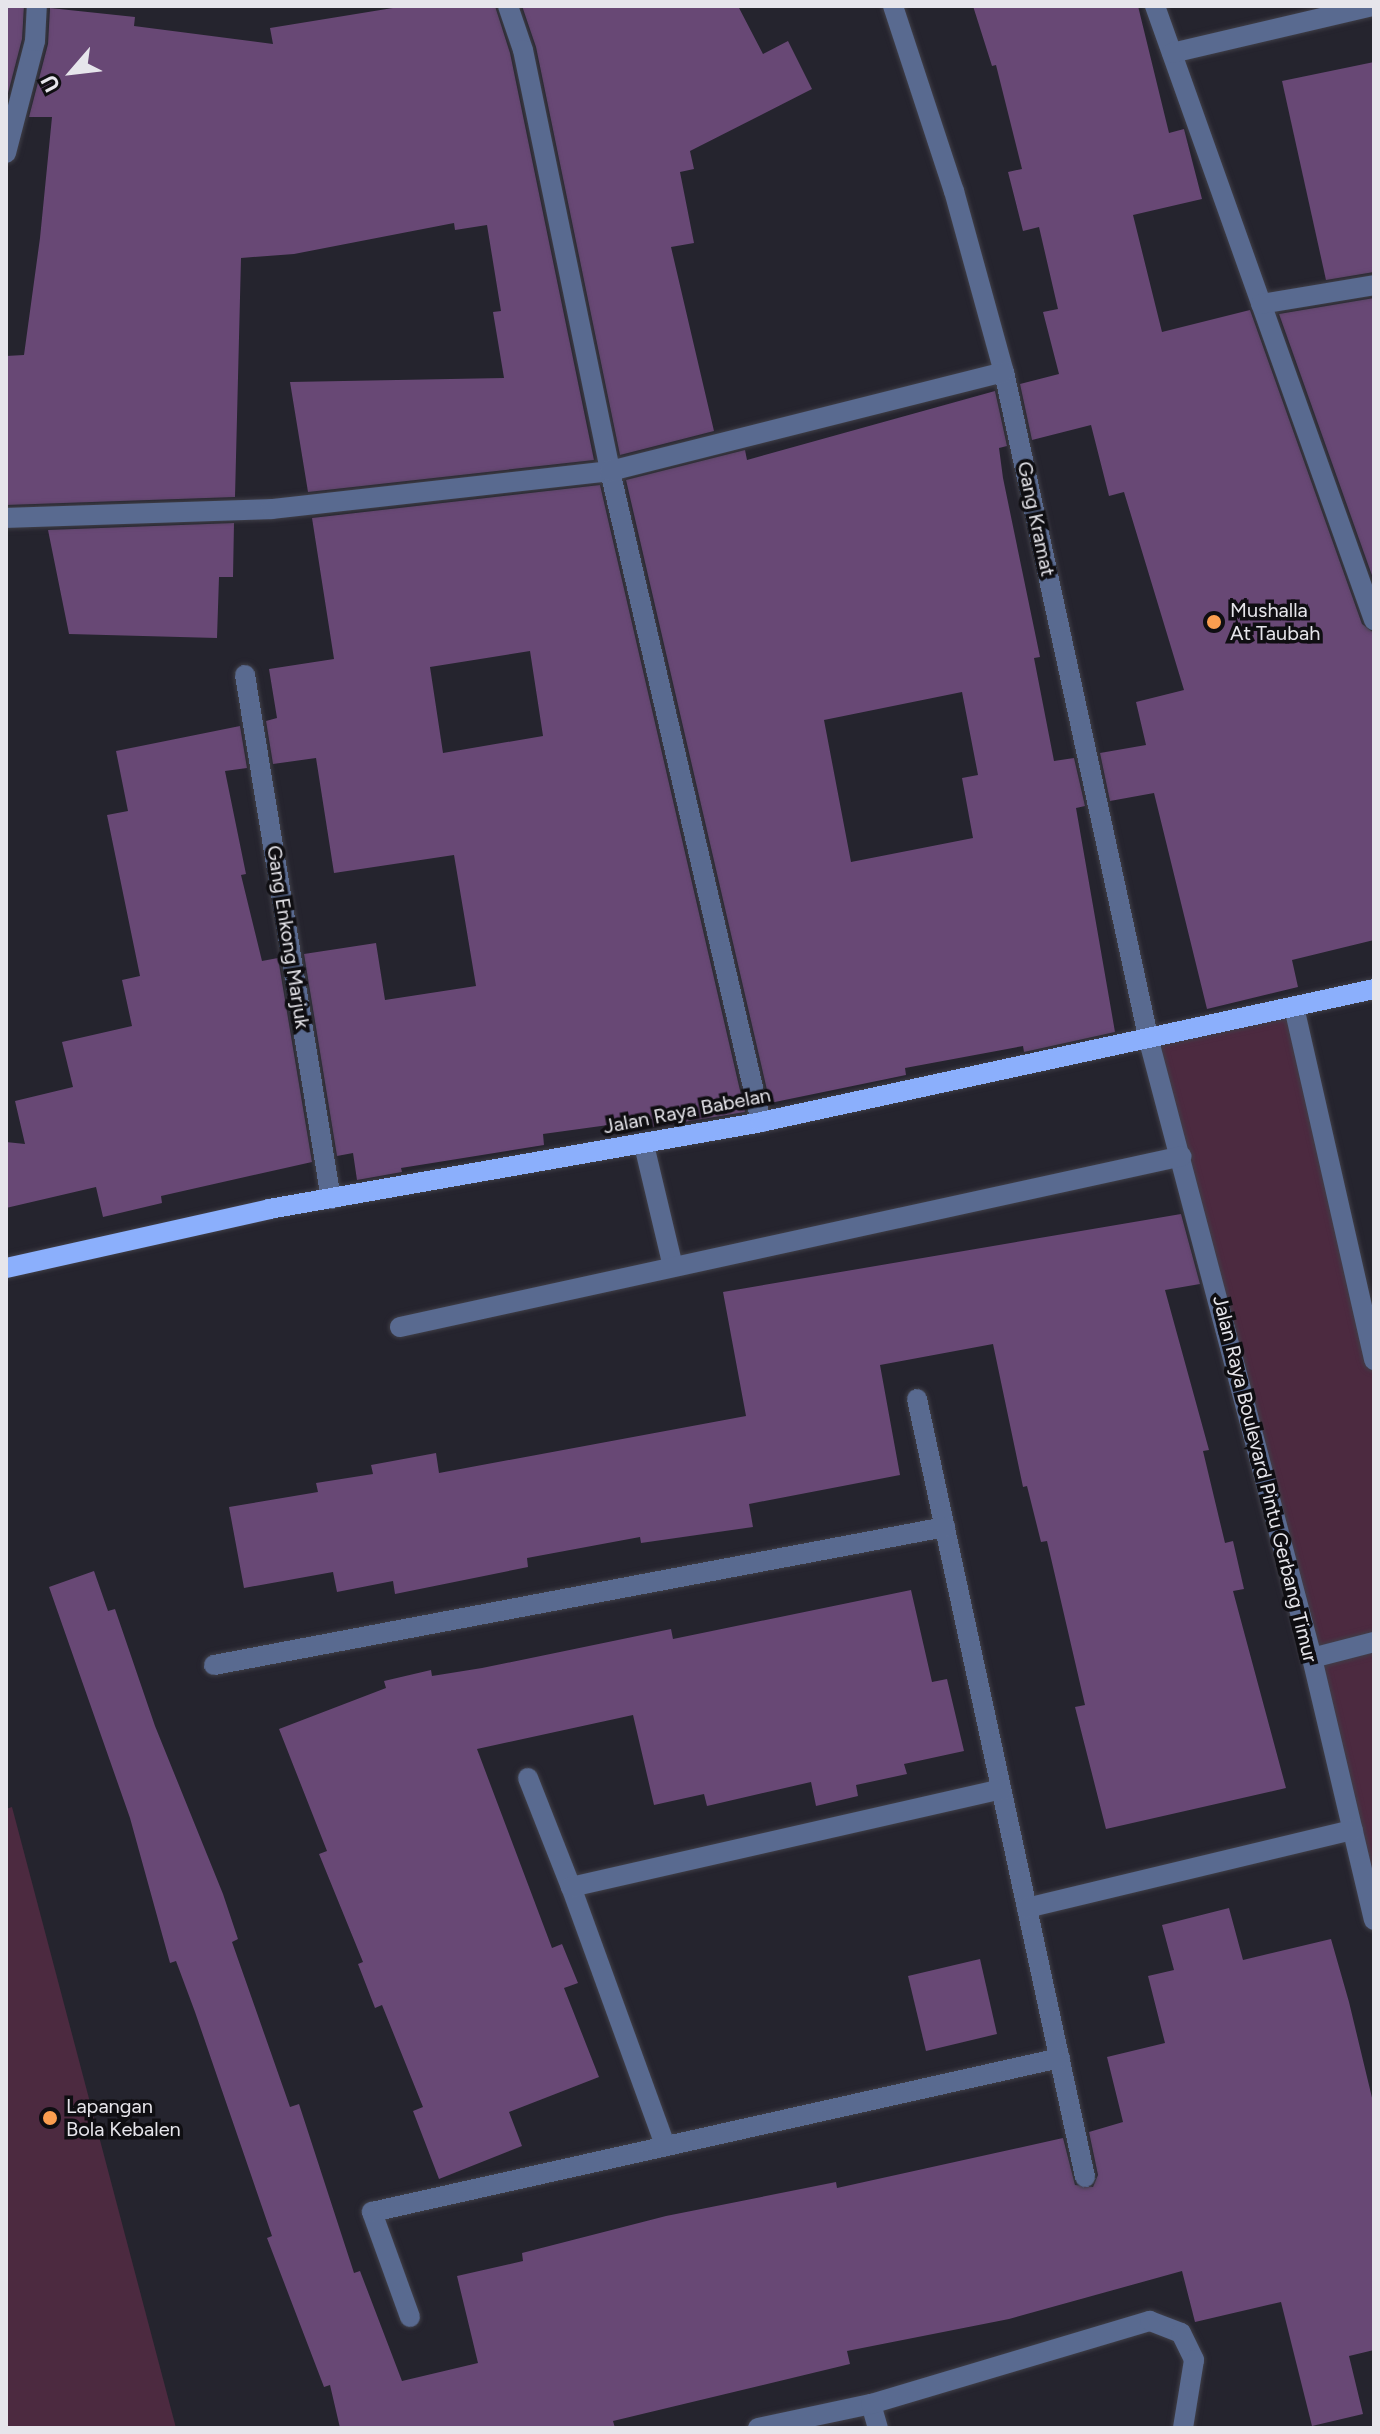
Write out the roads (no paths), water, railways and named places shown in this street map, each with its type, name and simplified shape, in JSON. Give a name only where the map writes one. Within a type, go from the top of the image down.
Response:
[{"type":"main road","name":"Jalan Raya Babelan","points":[[6,1268],[331,1199],[761,1122],[1149,1041],[1374,989]]},
{"type":"street","points":[[6,153],[35,41],[37,6]]},
{"type":"street","points":[[508,6],[523,50],[610,471],[761,1122]]},
{"type":"street","name":"Gang Kramat","points":[[893,6],[954,191],[1004,372],[1149,1041]]},
{"type":"street","points":[[1155,6],[1374,620]]},
{"type":"street","points":[[1172,53],[1372,6]]},
{"type":"street","points":[[1261,304],[1374,285]]},
{"type":"street","points":[[6,518],[272,509],[610,471],[1004,372]]},
{"type":"street","name":"Gang Enkong Marjuk","points":[[245,675],[331,1199]]},
{"type":"street","points":[[1294,1007],[1374,1360]]},
{"type":"street","name":"Jalan Raya Boulevard Pintu Gerbang Timur","points":[[1149,1041],[1182,1156],[1312,1658],[1374,1920]]},
{"type":"street","points":[[644,1145],[673,1267]]},
{"type":"street","points":[[400,1327],[1182,1156]]},
{"type":"street","points":[[917,1399],[1085,2177]]},
{"type":"street","points":[[214,1665],[945,1527]]},
{"type":"street","points":[[1312,1658],[1374,1642]]},
{"type":"street","points":[[528,1778],[665,2145]]},
{"type":"street","points":[[571,1887],[1001,1789]]},
{"type":"street","points":[[1027,1908],[1353,1830]]},
{"type":"street","points":[[410,2317],[372,2212],[1060,2058]]},
{"type":"street","points":[[758,2428],[871,2404],[1150,2321],[1181,2333],[1194,2360],[1183,2428]]},
{"type":"street","points":[[871,2404],[878,2428]]},
{"type":"place","name":"Mushalla At Taubah","points":[[1214,622]]},
{"type":"place","name":"Lapangan Bola Kebalen","points":[[50,2118]]}]
